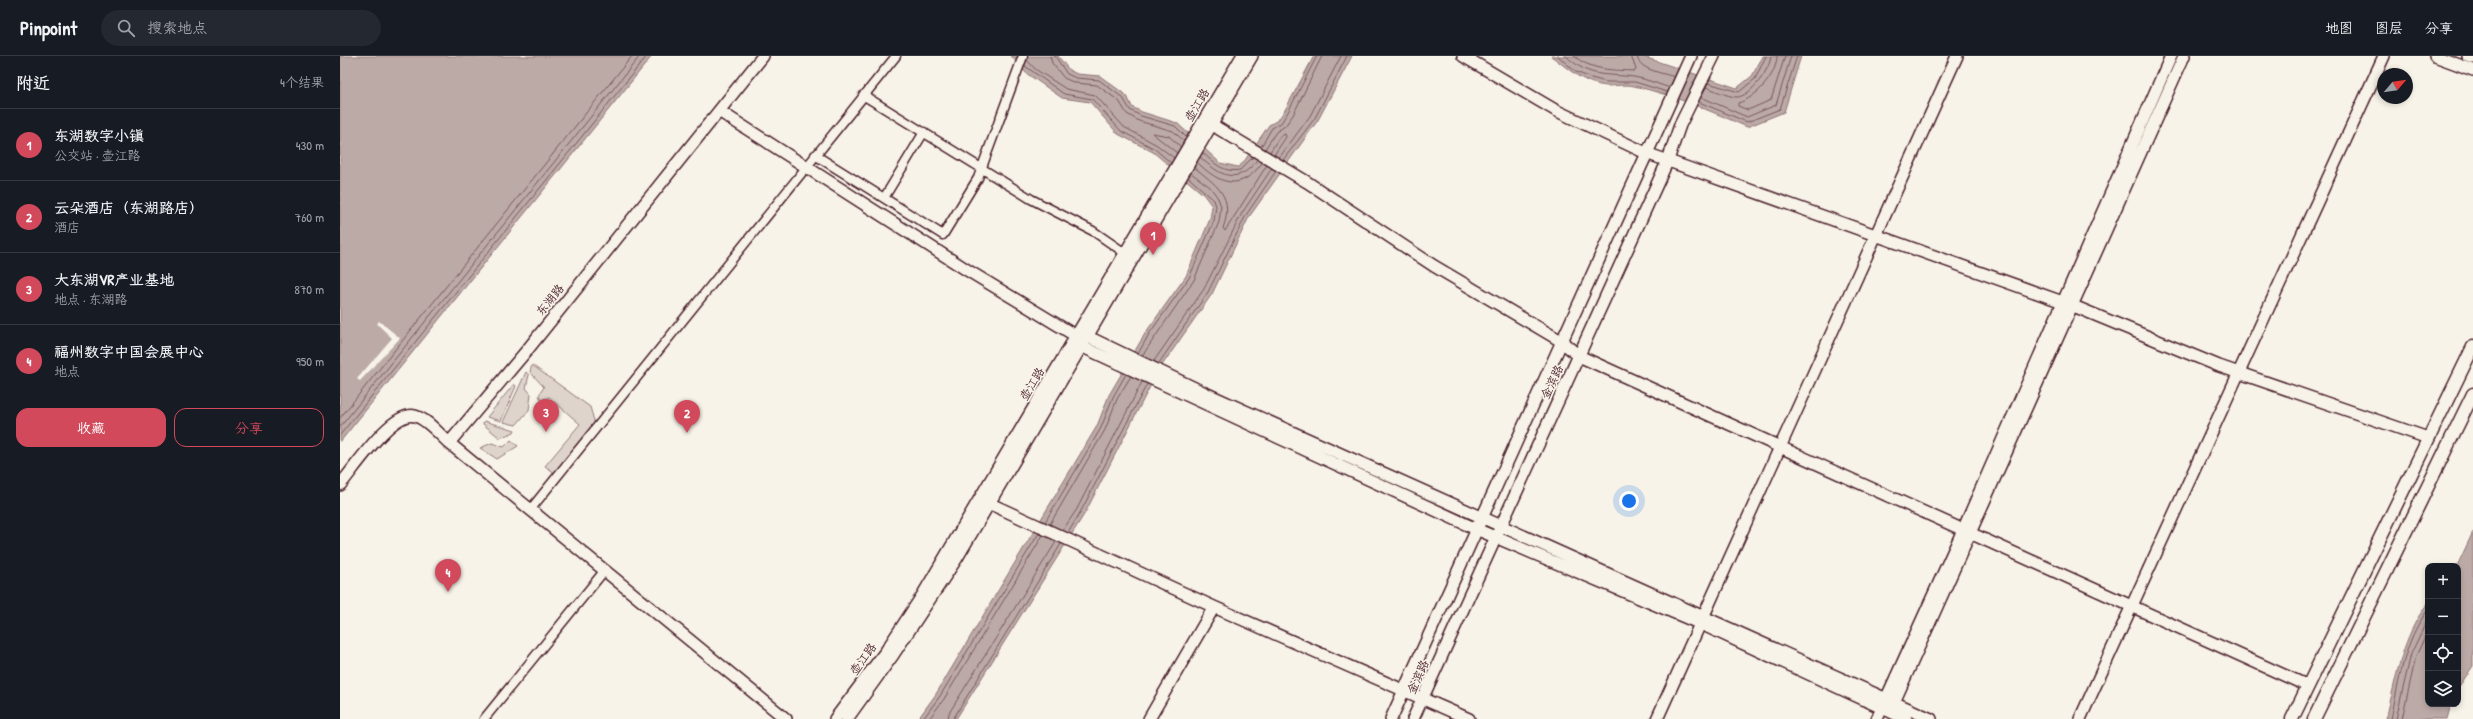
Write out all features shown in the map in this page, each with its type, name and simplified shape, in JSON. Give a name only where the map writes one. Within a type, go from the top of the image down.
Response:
[{"type":"main road","points":[[2292,719],[2473,347]]},
{"type":"main road","points":[[2314,719],[2473,394]]},
{"type":"street","name":"东湖路","points":[[449,443],[528,349],[764,56]]},
{"type":"street","points":[[530,510],[805,166],[896,56]]},
{"type":"street","points":[[815,155],[943,236],[978,178],[1015,81],[1022,56]]},
{"type":"street","name":"壶江路","points":[[1208,122],[1242,56]]},
{"type":"street","name":"壶江路","points":[[847,719],[923,610],[984,501],[1174,178],[1208,122],[1252,56]]},
{"type":"street","points":[[1463,56],[1555,110],[1646,153],[2067,304],[2238,373],[2428,438]]},
{"type":"street","name":"金滨路","points":[[1391,719],[1481,517],[1691,56]]},
{"type":"street","name":"金滨路","points":[[1413,719],[1500,525],[1668,160],[1680,125],[1713,56]]},
{"type":"street","points":[[1657,719],[1958,56]]},
{"type":"street","points":[[1886,710],[1967,532],[2067,304],[2170,56]]},
{"type":"street","points":[[2067,304],[2184,56]]},
{"type":"street","points":[[2080,719],[2384,56]]},
{"type":"street","points":[[2435,56],[2473,70]]},
{"type":"street","points":[[2468,56],[2473,58]]},
{"type":"street","points":[[863,95],[982,167],[1030,199],[1093,231],[1125,253]]},
{"type":"street","points":[[719,111],[1079,339],[1108,360],[1176,384],[1500,525],[1702,620],[1906,719]]},
{"type":"street","points":[[1208,122],[1307,182],[1434,266],[1561,341],[1579,356],[2308,686]]},
{"type":"street","points":[[884,198],[924,132]]},
{"type":"street","name":"壶江路","points":[[1079,339],[1125,253],[1174,178]]},
{"type":"street","points":[[1079,339],[1113,349],[1176,384],[1476,529],[1702,620]]},
{"type":"street","points":[[340,485],[384,432],[398,418],[409,416],[418,417],[786,719]]},
{"type":"street","points":[[984,501],[1214,607],[1469,719]]},
{"type":"street","name":"壶江路","points":[[835,719],[886,651],[984,501]]},
{"type":"street","points":[[484,719],[604,570]]},
{"type":"street","points":[[1149,719],[1214,607]]},
{"type":"street","points":[[1886,710],[1931,719]]},
{"type":"shaded area","points":[[532,365],[590,407],[595,424],[555,473],[545,466],[580,424],[549,397],[541,400],[539,395],[544,387],[530,372]]},
{"type":"shaded area","points":[[526,372],[529,375],[526,388],[531,394],[529,410],[516,425],[503,422]]},
{"type":"shaded area","points":[[514,384],[516,386],[501,421],[487,417]]},
{"type":"shaded area","points":[[484,421],[515,430],[514,432],[500,438],[483,424]]},
{"type":"shaded area","points":[[511,440],[518,446],[497,459],[480,448],[492,443],[504,447]]},
{"type":"water","points":[[340,56],[652,56],[340,442]]},
{"type":"water","points":[[1011,56],[1058,56],[1069,70],[1077,74],[1100,76],[1127,96],[1132,107],[1142,112],[1177,123],[1220,163],[1238,167],[1243,163],[1269,125],[1278,120],[1285,110],[1314,56],[1352,56],[1318,120],[1249,217],[1212,294],[1158,371],[1085,513],[956,719],[918,719],[936,694],[1097,426],[1109,395],[1146,332],[1186,276],[1210,219],[1212,206],[1203,194],[1153,152],[1118,134],[1090,102],[1062,98],[1026,73]]},
{"type":"water","points":[[1551,56],[1641,56],[1737,88],[1752,76],[1763,56],[1801,56],[1784,112],[1747,127],[1692,104],[1649,90],[1631,85],[1598,85],[1583,79]]},
{"type":"water","points":[[2473,532],[2473,666],[2461,684],[2461,563],[2458,563]]},
{"type":"water","points":[[2425,607],[2425,707],[2450,707],[2447,719],[2386,719],[2401,658],[2412,629]]},
{"type":"pier","points":[[379,321],[400,338],[360,381],[357,379],[392,338],[377,324]]},
{"type":"place","name":"东湖数字小镇","points":[[1153,255]]},
{"type":"place","name":"大东湖VR产业基地","points":[[546,432]]},
{"type":"place","name":"云朵酒店（东湖路店）","points":[[687,433]]},
{"type":"place","name":"福州数字中国会展中心","points":[[448,592]]}]
